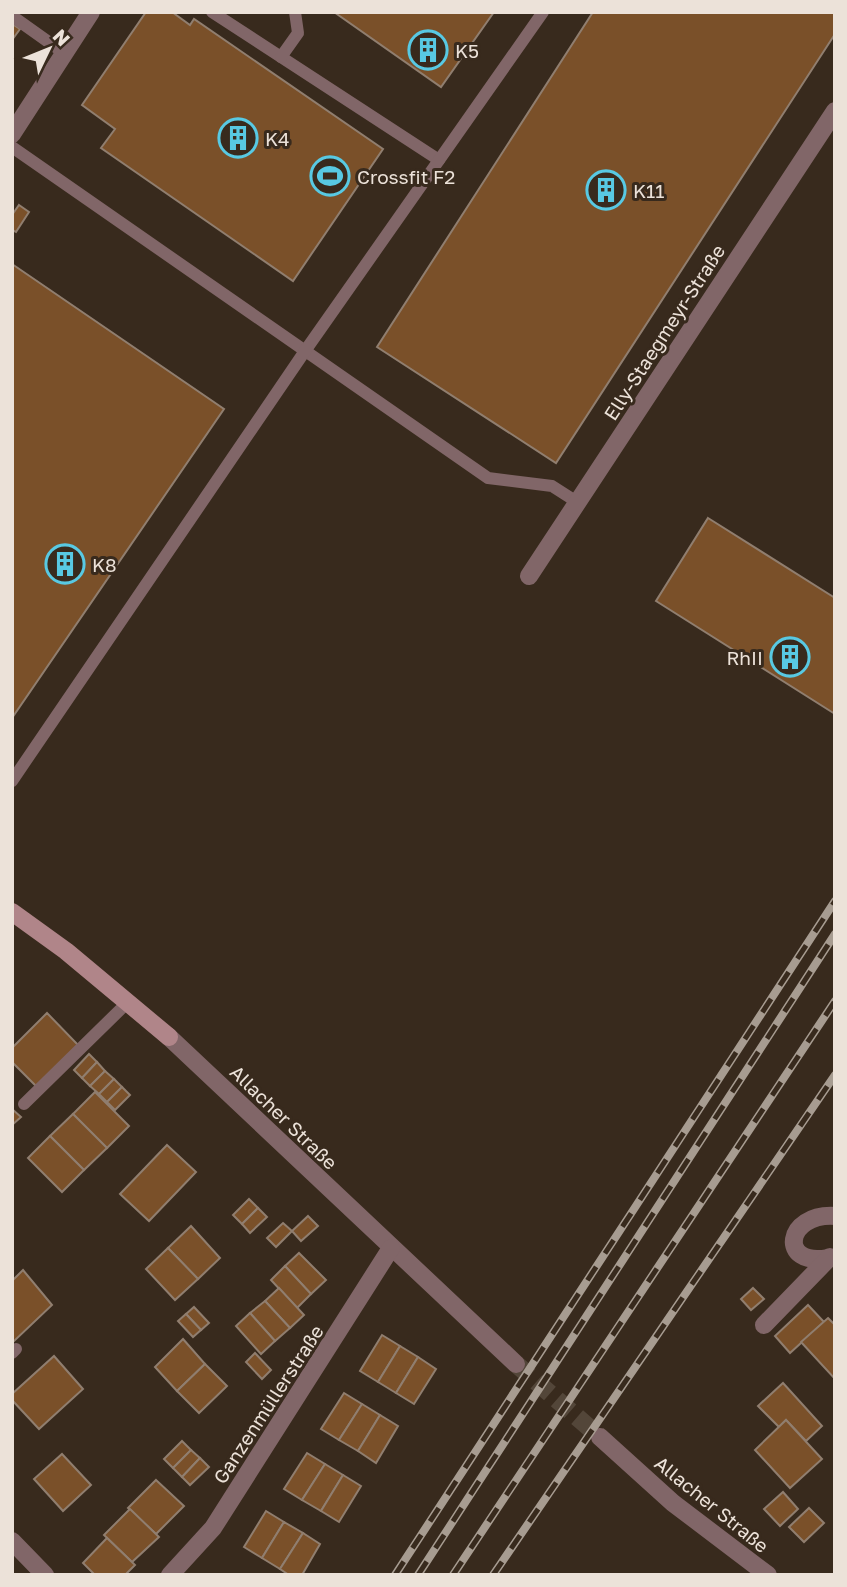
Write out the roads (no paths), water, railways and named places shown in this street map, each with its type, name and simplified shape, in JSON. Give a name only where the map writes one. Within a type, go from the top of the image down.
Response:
[{"type":"street","points":[[12,134],[91,12]]},
{"type":"street","name":"Elly-Staegmeyr-Straße","points":[[529,576],[835,111]]},
{"type":"street","name":"Allacher Straße","points":[[12,912],[169,1037],[516,1364]]},
{"type":"street","points":[[832,1255],[812,1261],[800,1257],[795,1247],[794,1235],[800,1224],[810,1217],[835,1216]]},
{"type":"street","name":"Ganzenmüllerstraße","points":[[170,1575],[213,1528],[391,1248]]},
{"type":"street","points":[[764,1325],[832,1255]]},
{"type":"street","name":"Allacher Straße","points":[[600,1437],[673,1503],[768,1575]]},
{"type":"street","points":[[12,1541],[45,1575]]},
{"type":"lane","points":[[212,12],[439,160]]},
{"type":"lane","points":[[281,57],[298,33],[295,12]]},
{"type":"lane","points":[[12,781],[305,351],[543,12]]},
{"type":"lane","points":[[12,16],[64,53]]},
{"type":"lane","points":[[12,147],[488,478],[552,486],[577,502]]},
{"type":"lane","points":[[24,1104],[127,1003]]},
{"type":"tunnel","points":[[516,1364],[600,1437]]},
{"type":"railway","points":[[395,1575],[835,901]]},
{"type":"railway","points":[[418,1575],[835,934]]},
{"type":"railway","points":[[453,1575],[835,1001]]},
{"type":"railway","points":[[493,1575],[835,1075]]},
{"type":"place","name":"K5","points":[[428,50]]},
{"type":"place","name":"K4","points":[[238,138]]},
{"type":"place","name":"Crossfit F2","points":[[330,176]]},
{"type":"place","name":"K11","points":[[606,190]]},
{"type":"place","name":"K8","points":[[65,564]]},
{"type":"place","name":"RhII","points":[[790,657]]}]
